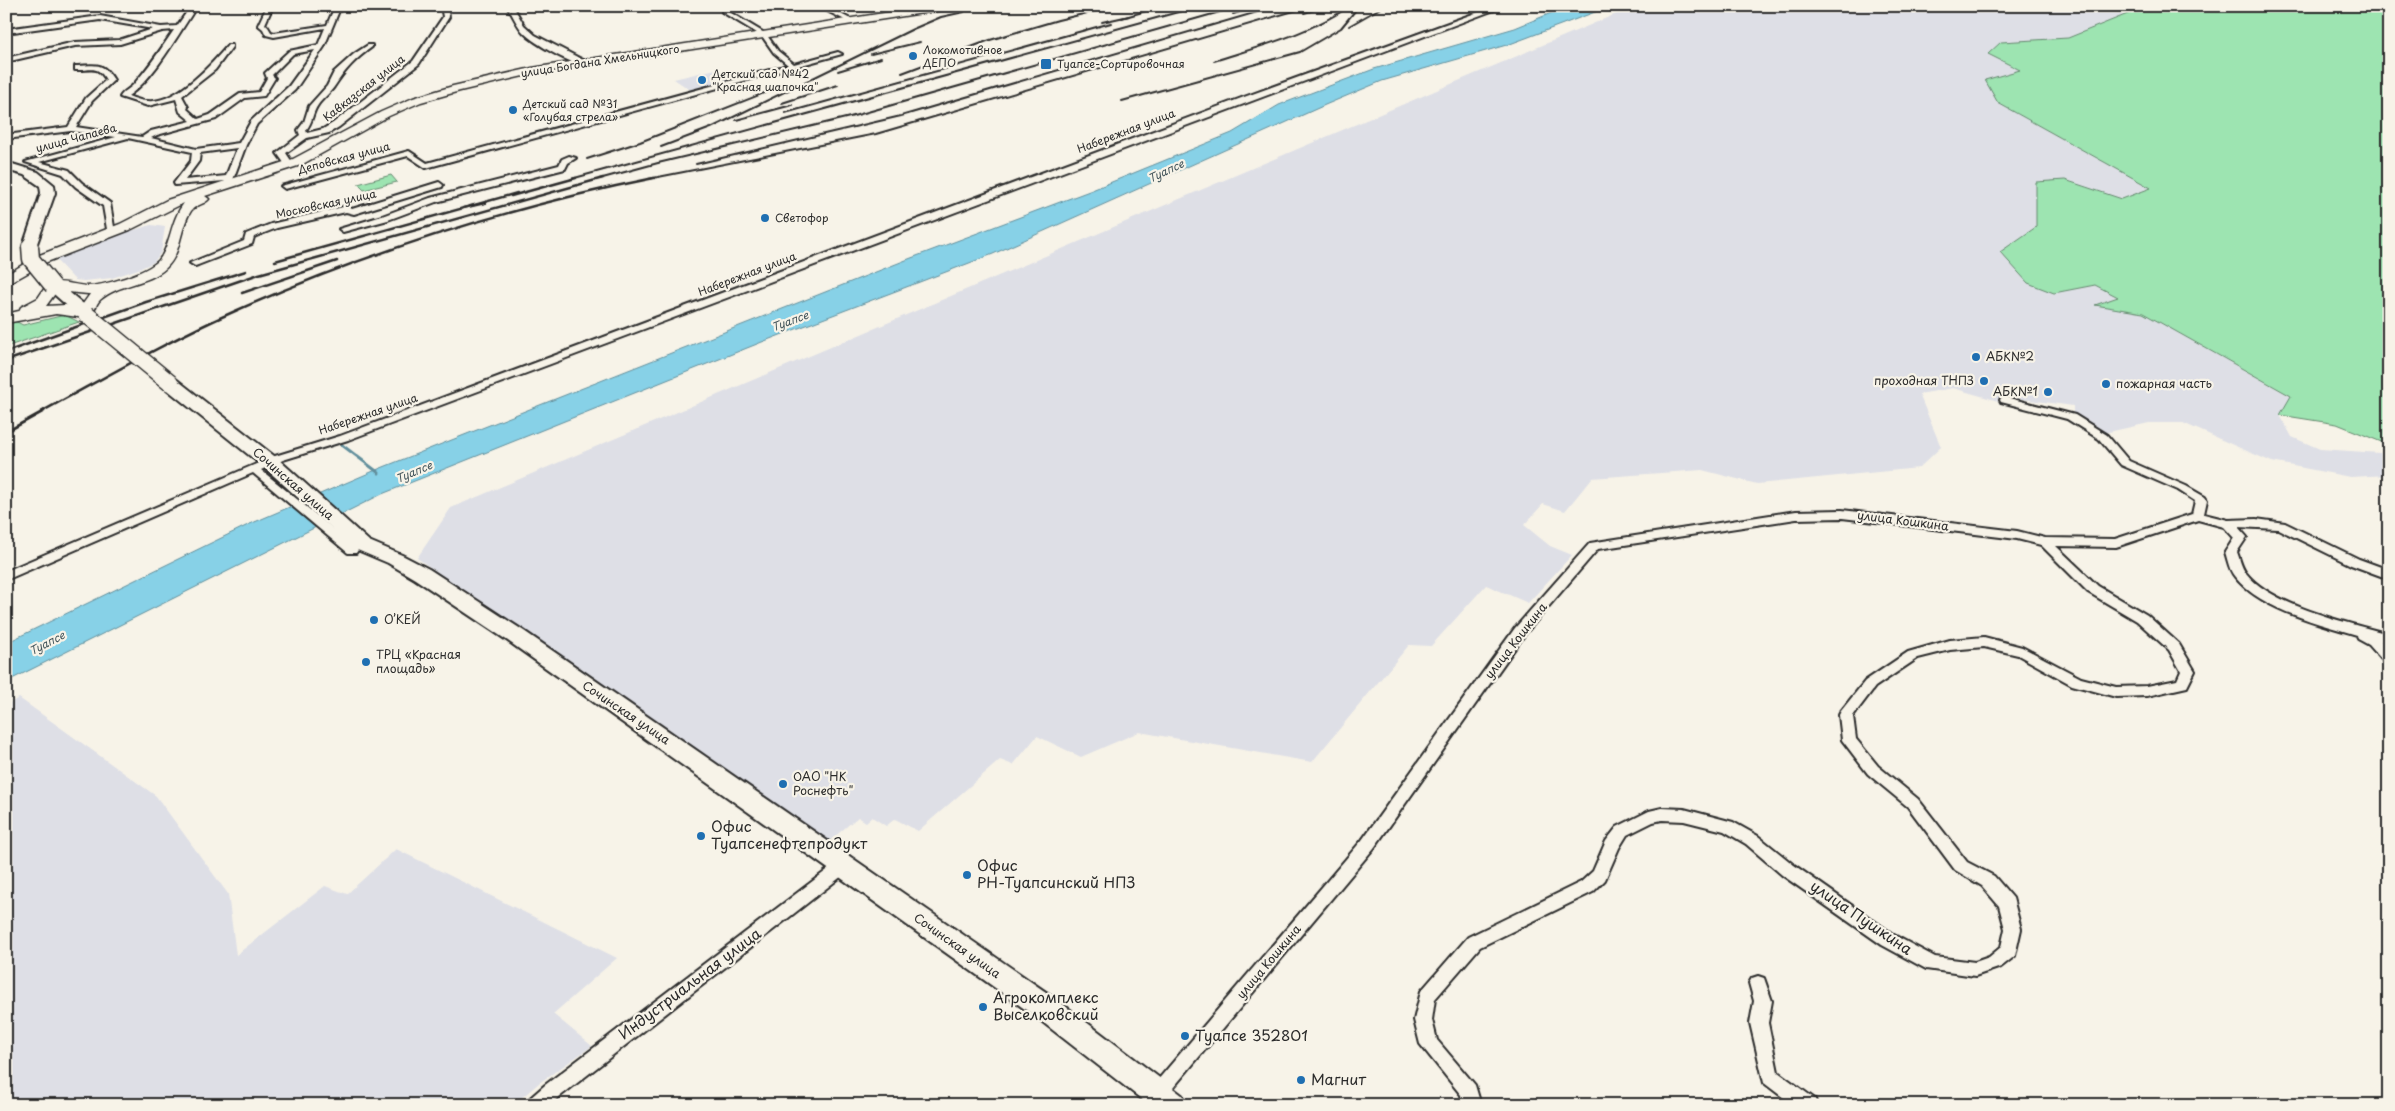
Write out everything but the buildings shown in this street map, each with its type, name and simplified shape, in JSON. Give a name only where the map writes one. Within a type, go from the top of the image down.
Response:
[{"type":"highway","name":"Сочинская улица","points":[[6,166],[26,170],[41,178],[48,185],[48,193],[30,246],[31,259],[53,286],[170,383],[357,548],[395,559],[422,574],[508,631],[845,865],[1046,1008],[1164,1099]]},
{"type":"main road","name":"улица Богдана Хмельницкого","points":[[268,172],[310,156],[368,122],[417,100],[501,77],[949,6]]},
{"type":"main road","points":[[141,223],[229,181],[268,172]]},
{"type":"main road","points":[[6,281],[42,259],[169,209],[189,205],[268,172]]},
{"type":"main road","points":[[6,319],[46,310],[69,309],[86,314],[86,307],[92,298],[163,264],[170,252],[175,232],[189,205]]},
{"type":"main road","points":[[169,209],[175,232]]},
{"type":"main road","points":[[125,227],[141,223],[163,222],[175,232]]},
{"type":"main road","points":[[6,319],[44,300],[53,286],[88,290],[140,276]]},
{"type":"street","points":[[194,6],[146,75],[124,97],[148,104],[178,96],[206,73],[230,46]]},
{"type":"street","points":[[270,6],[261,25],[266,28],[268,34],[274,35],[323,26],[330,28]]},
{"type":"street","points":[[196,151],[196,161],[178,183],[229,181],[242,145],[254,123],[292,88],[321,47],[338,6]]},
{"type":"street","name":"Кавказская улица","points":[[290,165],[281,153],[304,136],[326,131],[336,125],[416,62],[446,17],[444,6]]},
{"type":"street","points":[[510,6],[519,17],[522,27],[532,35],[582,63]]},
{"type":"street","points":[[646,6],[689,7]]},
{"type":"street","points":[[820,6],[851,21]]},
{"type":"street","name":"Набережная улица","points":[[6,576],[266,466],[1502,6]]},
{"type":"street","points":[[724,11],[764,35],[776,52],[793,66]]},
{"type":"street","points":[[6,31],[100,18],[161,29],[177,28]]},
{"type":"street","points":[[6,60],[74,44],[120,42],[161,29]]},
{"type":"street","points":[[304,136],[302,130],[308,123],[313,106],[318,98],[330,87],[338,74],[356,55],[370,46]]},
{"type":"street","points":[[144,139],[154,133],[213,117],[243,96],[261,94],[271,78],[268,75],[291,52],[321,47]]},
{"type":"street","points":[[426,166],[838,54]]},
{"type":"street","points":[[72,129],[89,100],[110,80],[104,70],[78,68]]},
{"type":"street","points":[[178,96],[184,107],[183,110],[197,122]]},
{"type":"street","points":[[6,137],[72,129],[129,136],[196,151],[242,145]]},
{"type":"street","name":"улица Чапаева","points":[[111,233],[107,204],[79,185],[66,172],[29,162],[129,136]]},
{"type":"street","name":"Деповская улица","points":[[285,186],[409,153],[426,166]]},
{"type":"street","points":[[343,229],[386,218],[433,200],[562,167],[565,161],[572,158]]},
{"type":"street","points":[[426,166],[441,179],[432,194],[433,200]]},
{"type":"street","name":"Московская улица","points":[[195,263],[249,242],[249,236],[264,230],[347,209],[351,212],[439,185]]},
{"type":"street","points":[[2005,400],[2071,417],[2103,437],[2125,462],[2182,488],[2201,500],[2198,516],[2228,524],[2256,523],[2281,526],[2355,562],[2389,575]]},
{"type":"street","name":"улица Кошкина","points":[[1164,1099],[1368,844],[1520,631],[1594,546],[1796,515],[1842,514],[2017,536],[2045,542],[2116,543],[2198,516]]},
{"type":"street","points":[[2228,524],[2241,537],[2231,552],[2239,575],[2256,591],[2299,611],[2389,639]]},
{"type":"street","name":"улица Пушкина","points":[[1472,1105],[1469,1092],[1429,1044],[1423,1020],[1427,996],[1474,942],[1587,887],[1599,875],[1612,845],[1622,831],[1649,817],[1662,814],[1684,816],[1728,826],[1752,840],[1788,870],[1888,940],[1932,964],[1975,969],[1995,962],[2009,951],[2013,929],[2007,903],[1988,881],[1961,866],[1913,803],[1873,770],[1849,740],[1846,715],[1870,684],[1913,655],[1950,645],[1984,642],[2022,652],[2077,682],[2116,692],[2147,691],[2182,684],[2188,671],[2174,646],[2142,618],[2093,588],[2045,542]]},
{"type":"street","points":[[2355,562],[2389,566]]},
{"type":"street","points":[[2346,627],[2374,642],[2389,659]]},
{"type":"street","name":"Индустриальная улица","points":[[536,1105],[551,1091],[845,865]]},
{"type":"street","points":[[1758,983],[1763,1001],[1759,1023],[1770,1077],[1808,1105]]},
{"type":"shaded area","points":[[1635,6],[2142,6],[2141,9],[2068,38],[2001,42],[1988,54],[2020,70],[1998,103],[2151,188],[2122,200],[2065,180],[2036,227],[2000,253],[2054,293],[2095,285],[2118,297],[2097,305],[2143,313],[2292,397],[2280,415],[2292,437],[2320,449],[2380,453],[2389,461],[2389,475],[2350,477],[2272,462],[2183,423],[2149,423],[2104,433],[2073,414],[2073,406],[2008,397],[2002,402],[1953,388],[1919,394],[1941,447],[1919,468],[1757,484],[1702,470],[1592,478],[1565,511],[1543,504],[1524,525],[1550,546],[1572,555],[1528,603],[1486,585],[1431,646],[1409,645],[1312,762],[1139,732],[1081,757],[1037,736],[1013,765],[1000,760],[918,831],[895,819],[886,826],[872,817],[866,822],[858,817],[822,847],[713,765],[417,558],[451,508]]},
{"type":"shaded area","name":"Детский сад №42 \"Красная шапочка\"","points":[[716,69],[728,76],[725,77],[731,81],[692,91],[674,79]]},
{"type":"shaded area","points":[[151,225],[165,227],[161,252],[154,262],[141,268],[112,278],[84,281],[75,280],[55,259],[113,236]]},
{"type":"shaded area","points":[[19,698],[156,796],[228,894],[236,955],[325,886],[347,894],[396,849],[617,958],[553,1014],[592,1046],[539,1083],[513,1105],[6,1105],[6,705]]},
{"type":"green space","points":[[2142,6],[2389,6],[2389,445],[2337,424],[2280,415],[2291,396],[2143,313],[2095,305],[2118,297],[2095,285],[2054,293],[2028,283],[2000,252],[2036,227],[2036,182],[2065,180],[2122,199],[2151,188],[1998,103],[1985,80],[2020,70],[1988,54],[2001,42],[2068,38],[2140,9]]},
{"type":"green space","points":[[391,175],[397,182],[364,190],[358,184]]},
{"type":"green space","points":[[65,315],[79,322],[6,347],[6,322],[13,320],[23,325]]},
{"type":"water","name":"Туапсе","points":[[1568,6],[1611,6],[1510,44],[1382,81],[993,254],[762,342],[382,494],[6,682],[6,643],[250,524],[376,470],[906,260],[1092,190],[1232,133],[1279,105],[1374,69],[1515,28]]},
{"type":"waterway","points":[[342,445],[379,473]]},
{"type":"railway","points":[[902,73],[990,40],[1058,20],[1117,6]]},
{"type":"railway","points":[[1128,16],[1163,6]]},
{"type":"railway","points":[[571,179],[1200,6]]},
{"type":"railway","points":[[599,179],[850,117],[1241,6]]},
{"type":"railway","points":[[1233,14],[1262,6]]},
{"type":"railway","points":[[696,164],[901,116],[1278,6]]},
{"type":"railway","points":[[648,179],[876,134],[1311,6]]},
{"type":"railway","points":[[1304,13],[1328,6]]},
{"type":"railway","points":[[1214,61],[1301,32],[1350,6]]},
{"type":"railway","points":[[1122,101],[1300,52],[1341,28],[1359,6]]},
{"type":"railway","points":[[1349,26],[1384,6]]},
{"type":"railway","points":[[661,147],[711,128],[913,29],[941,17],[964,12]]},
{"type":"railway","points":[[1102,22],[1128,16]]},
{"type":"railway","points":[[1122,18],[1128,16]]},
{"type":"railway","points":[[785,113],[1111,23]]},
{"type":"railway","points":[[871,54],[920,42]]},
{"type":"railway","points":[[838,71],[881,58]]},
{"type":"railway","points":[[782,103],[838,85]]},
{"type":"railway","points":[[587,159],[640,142],[772,90]]},
{"type":"railway","points":[[736,120],[792,105]]},
{"type":"railway","points":[[511,196],[576,178]]},
{"type":"railway","points":[[6,361],[259,274],[603,178]]},
{"type":"railway","points":[[41,412],[208,323],[335,270],[440,233],[493,217],[654,178]]},
{"type":"railway","points":[[466,207],[517,193]]},
{"type":"railway","points":[[466,207],[485,203]]},
{"type":"railway","points":[[275,261],[466,207]]},
{"type":"railway","points":[[242,293],[337,261]]},
{"type":"railway","points":[[6,352],[146,302],[246,271]]},
{"type":"railway","points":[[6,432],[44,411]]},
{"type":"place","name":"Локомотивное ДЕПО","points":[[913,56]]},
{"type":"place","name":"Туапсе-Сортировочная","points":[[1046,64]]},
{"type":"place","name":"Детский сад №42 \"Красная шапочка\"","points":[[702,80]]},
{"type":"place","name":"Детский сад №31 «Голубая стрела»","points":[[513,110]]},
{"type":"place","name":"Светофор","points":[[765,218]]},
{"type":"place","name":"АБК№2","points":[[1976,357]]},
{"type":"place","name":"проходная ТНПЗ","points":[[1984,381]]},
{"type":"place","name":"пожарная часть","points":[[2106,384]]},
{"type":"place","name":"АБК№1","points":[[2048,392]]},
{"type":"place","name":"О’КЕЙ","points":[[374,620]]},
{"type":"place","name":"ТРЦ «Красная площадь»","points":[[366,662]]},
{"type":"place","name":"ОАО \"НК Роснефть\"","points":[[783,784]]},
{"type":"place","name":"Офис Туапсенефтепродукт","points":[[701,836]]},
{"type":"place","name":"Офис РН-Туапсинский НПЗ","points":[[967,875]]},
{"type":"place","name":"Агрокомплекс Выселковский","points":[[983,1007]]},
{"type":"place","name":"Туапсе 352801","points":[[1185,1036]]},
{"type":"place","name":"Магнит","points":[[1301,1080]]}]
